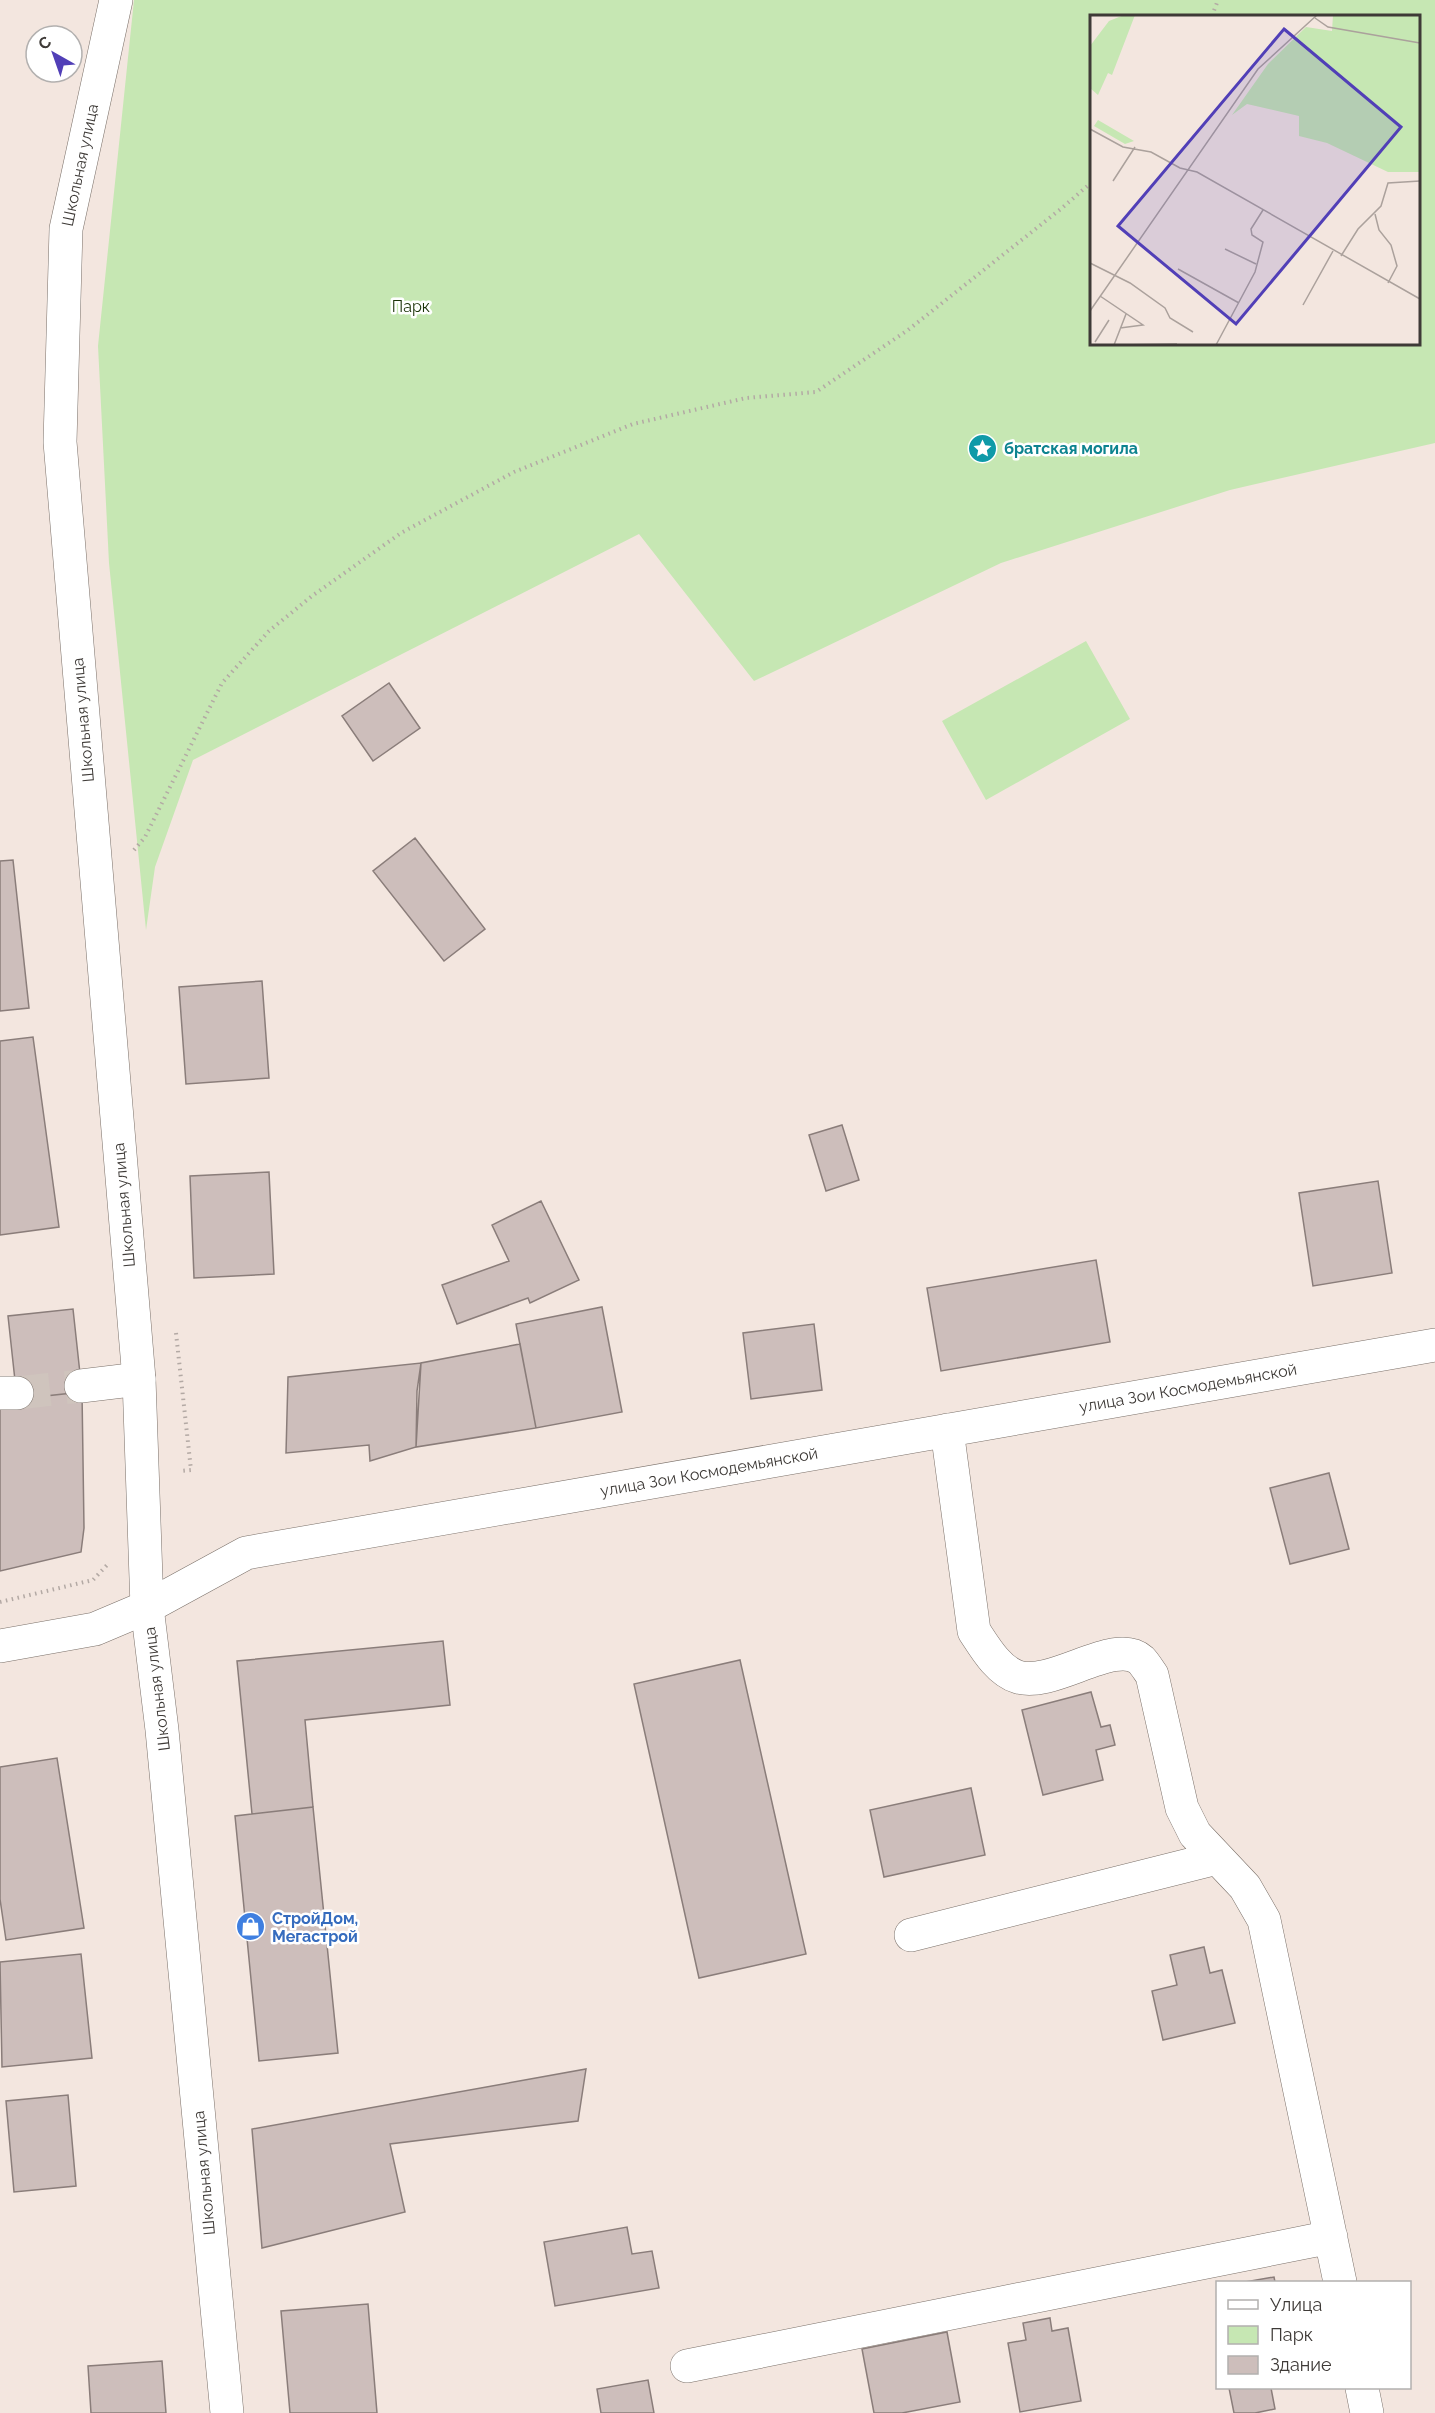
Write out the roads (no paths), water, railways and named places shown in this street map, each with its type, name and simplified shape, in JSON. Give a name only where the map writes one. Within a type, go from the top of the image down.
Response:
[{"type":"main road","name":"Школьная улица","points":[[116,0],[66,230],[60,442],[139,1379],[147,1607],[163,1742],[227,2413]]},
{"type":"main road","name":"улица Зои Космодемьянской","points":[[0,1646],[94,1629],[147,1607],[246,1553],[1435,1345]]},
{"type":"main road","points":[[81,1386],[139,1379]]},
{"type":"main road","points":[[947,1430],[974,1631],[987,1650],[1002,1667],[1017,1677],[1041,1679],[1119,1653],[1140,1659],[1152,1675],[1182,1808],[1195,1834],[1245,1887],[1264,1920],[1340,2281]]},
{"type":"main road","points":[[911,1935],[1217,1858]]},
{"type":"main road","points":[[687,2366],[1330,2237]]},
{"type":"main road","points":[[1362,2389],[1367,2413]]},
{"type":"tunnel","points":[[17,1393],[81,1386]]},
{"type":"place","name":"братская могила","points":[[983,448]]},
{"type":"place","name":"СтройДом, Мегастрой","points":[[251,1927]]},
{"type":"park label","name":"Парк","points":[[411,306]]}]
